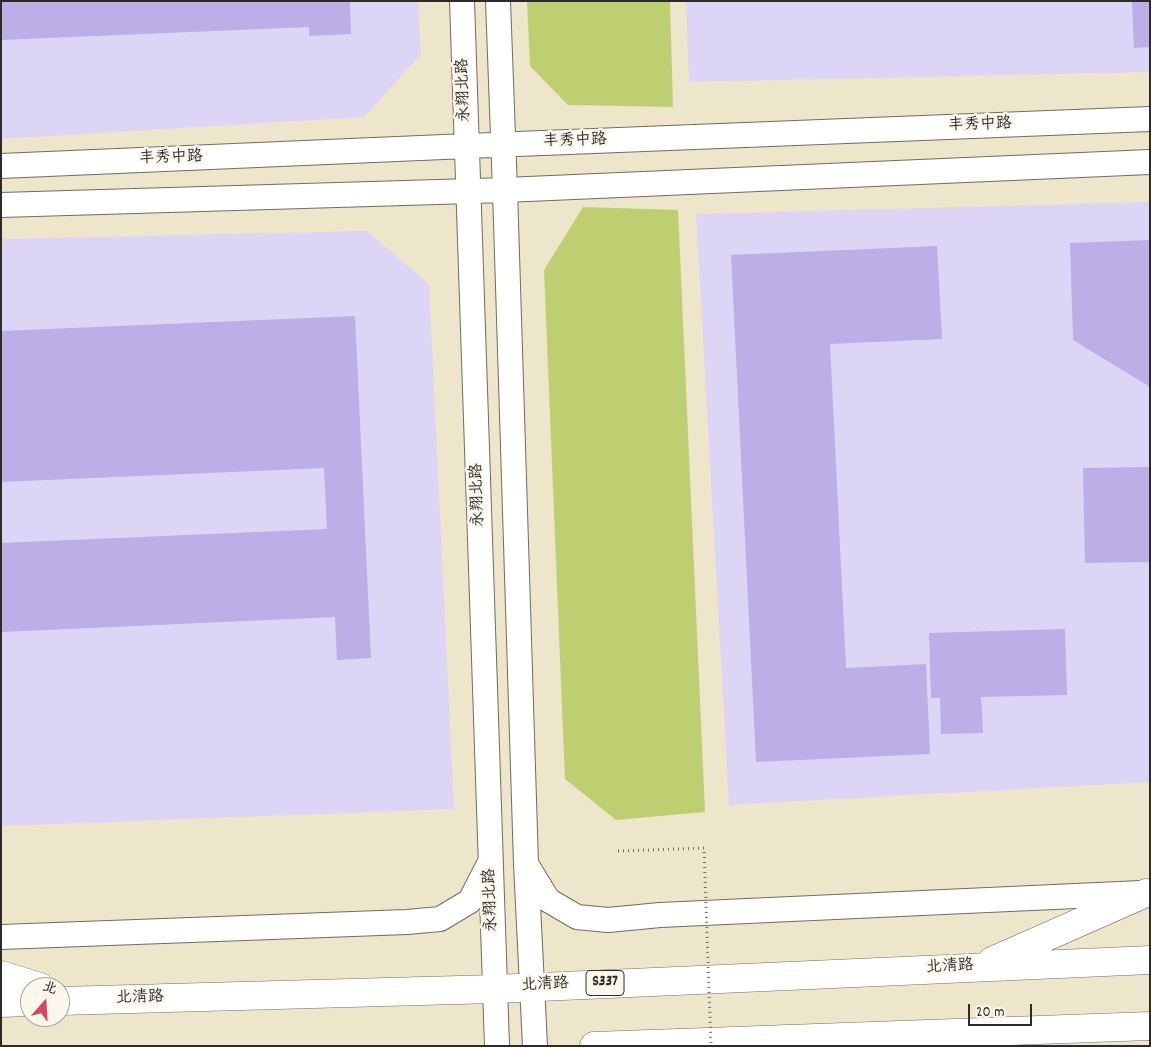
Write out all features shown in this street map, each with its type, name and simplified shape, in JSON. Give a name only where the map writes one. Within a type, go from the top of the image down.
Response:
[{"type":"main road","points":[[978,967],[1148,893]]},
{"type":"main road","name":"北清路","points":[[70,998],[495,989],[1150,960]]},
{"type":"main road","points":[[1,975],[20,981]]},
{"type":"main road","points":[[1,1003],[20,1002]]},
{"type":"main road","points":[[594,1046],[1150,1026]]},
{"type":"main road","points":[[1004,1031],[1047,1046]]},
{"type":"street","name":"永翔北路","points":[[462,1],[497,1046]]},
{"type":"street","points":[[498,1],[526,864],[536,1046]]},
{"type":"street","name":"丰秀中路","points":[[1,166],[1150,119]]},
{"type":"street","points":[[1,205],[505,190],[1150,162]]},
{"type":"street","points":[[1,937],[407,922],[440,919],[470,902],[491,861]]},
{"type":"street","points":[[526,864],[548,900],[577,917],[608,920],[660,915],[1148,893]]},
{"type":"path","points":[[618,851],[704,848],[711,1046]]},
{"type":"shaded area","points":[[1,1],[418,1],[421,54],[364,117],[1,139]]},
{"type":"shaded area","points":[[686,1],[1150,1],[1150,72],[689,82]]},
{"type":"shaded area","points":[[1150,202],[1150,782],[729,805],[696,214]]},
{"type":"shaded area","points":[[367,231],[429,284],[454,809],[1,826],[1,239]]},
{"type":"green space","points":[[527,1],[670,1],[673,107],[568,105],[530,66]]},
{"type":"green space","points":[[583,207],[678,210],[705,812],[616,820],[565,779],[544,270]]},
{"type":"building","points":[[1,1],[350,1],[351,34],[309,36],[309,27],[1,40]]},
{"type":"building","points":[[1132,1],[1150,1],[1150,47],[1134,48]]},
{"type":"building","points":[[1150,240],[1150,387],[1073,340],[1070,243]]},
{"type":"building","points":[[937,246],[942,339],[830,344],[846,668],[926,664],[930,754],[756,762],[731,255]]},
{"type":"building","points":[[355,316],[371,658],[337,660],[335,617],[1,632],[1,543],[327,529],[324,468],[1,482],[1,331]]},
{"type":"building","points":[[1150,467],[1150,562],[1085,563],[1083,468]]},
{"type":"building","points":[[1065,629],[1067,695],[981,697],[983,733],[941,734],[940,698],[931,698],[929,633]]}]
